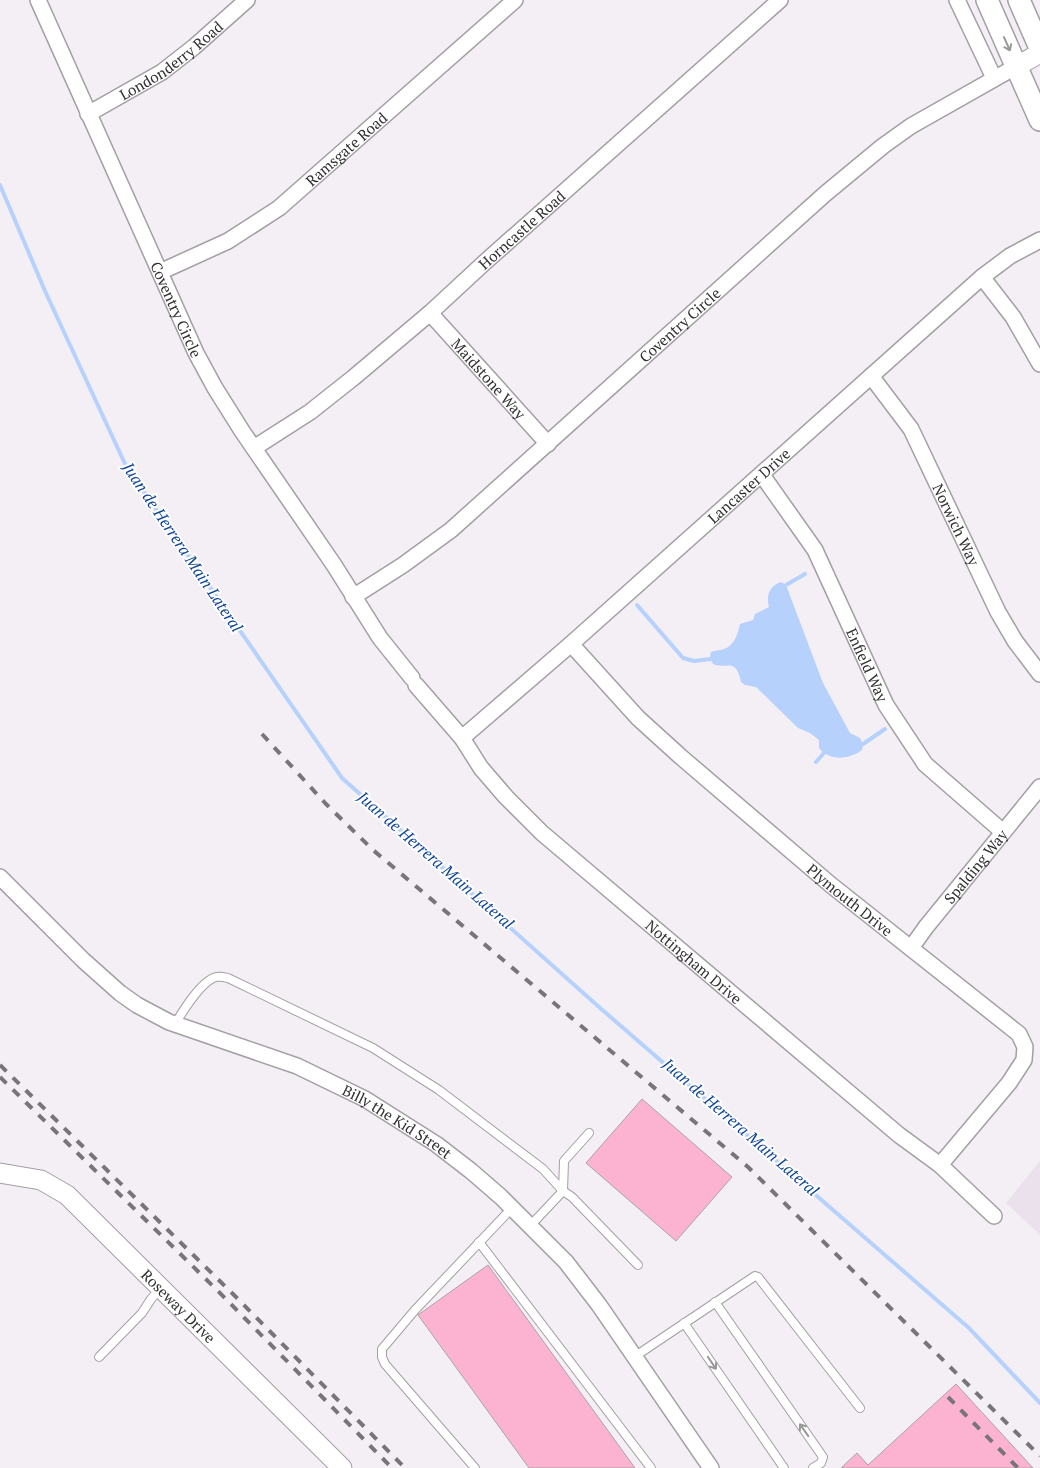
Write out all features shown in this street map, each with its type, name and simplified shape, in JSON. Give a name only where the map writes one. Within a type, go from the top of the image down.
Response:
[{"type":"main road","points":[[987,0],[1040,120]]},
{"type":"main road","points":[[1018,0],[1040,48]]},
{"type":"street","name":"Coventry Circle","points":[[38,0],[196,352],[215,388],[380,638]]},
{"type":"street","name":"Londonderry Road","points":[[88,114],[162,72],[194,48],[247,0]]},
{"type":"street","name":"Ramsgate Road","points":[[160,272],[228,241],[279,208],[515,0]]},
{"type":"street","name":"Horncastle Road","points":[[254,448],[281,432],[317,406],[430,313],[780,0]]},
{"type":"street","points":[[957,0],[994,78]]},
{"type":"street","points":[[1017,66],[1040,53]]},
{"type":"street","name":"Coventry Circle","points":[[353,597],[403,565],[451,530],[825,194],[883,146],[938,109],[1017,66]]},
{"type":"street","name":"Lancaster Drive","points":[[462,738],[571,644],[982,277],[1010,256],[1040,240]]},
{"type":"street","points":[[982,277],[1013,317],[1040,364]]},
{"type":"street","name":"Maidstone Way","points":[[430,313],[548,444]]},
{"type":"street","name":"Norwich Way","points":[[871,376],[910,429],[998,612],[1015,641],[1040,674]]},
{"type":"street","name":"Enfield Way","points":[[762,474],[815,550],[886,705],[925,764],[1003,832]]},
{"type":"street","name":"Nottingham Drive","points":[[380,638],[462,738],[481,768],[506,797],[542,833],[899,1134],[940,1165],[994,1216]]},
{"type":"street","name":"Plymouth Drive","points":[[571,644],[638,718],[681,758],[832,885],[1019,1034],[1025,1047],[1024,1060],[1009,1082],[940,1165]]},
{"type":"street","name":"Spalding Way","points":[[911,948],[1040,787]]},
{"type":"street","name":"Billy the Kid Street","points":[[0,877],[83,960],[120,993],[137,1005],[175,1024],[297,1066],[365,1099],[436,1144],[471,1171],[512,1208],[566,1262],[711,1468]]},
{"type":"street","name":"Roseway Drive","points":[[0,1173],[41,1180],[67,1195],[342,1468]]},
{"type":"lane","points":[[175,1024],[191,998],[214,977],[220,976],[228,978],[374,1048],[440,1090],[543,1169],[638,1265]]},
{"type":"lane","points":[[530,1226],[563,1191],[564,1161],[589,1133]]},
{"type":"lane","points":[[475,1468],[385,1364],[382,1349],[415,1310],[512,1208]]},
{"type":"lane","points":[[479,1242],[651,1468]]},
{"type":"lane","points":[[634,1357],[752,1277],[758,1278],[860,1408]]},
{"type":"lane","points":[[99,1357],[142,1313],[151,1298],[161,1287]]},
{"type":"lane","points":[[715,1302],[823,1457],[821,1463],[813,1468]]},
{"type":"lane","points":[[684,1323],[784,1468]]},
{"type":"shaded area","points":[[1040,1161],[1040,1235],[1006,1203]]},
{"type":"water","points":[[781,582],[786,585],[823,683],[850,733],[860,738],[863,744],[862,750],[857,753],[840,758],[824,752],[819,748],[819,740],[810,733],[798,728],[756,687],[745,685],[741,682],[739,674],[733,666],[713,664],[710,657],[711,652],[724,649],[730,645],[737,636],[740,624],[753,620],[755,614],[769,607],[769,592]]},
{"type":"building","points":[[642,1099],[732,1177],[676,1241],[586,1163]]},
{"type":"building","points":[[488,1265],[635,1468],[529,1468],[418,1315]]},
{"type":"building","points":[[956,1384],[1033,1468],[841,1468],[857,1453],[868,1465]]},
{"type":"waterway","name":"Juan de Herrera Main Lateral","points":[[0,185],[45,291],[126,466],[342,778],[599,1007],[969,1328],[1040,1403]]},
{"type":"waterway","points":[[786,585],[805,574]]},
{"type":"waterway","points":[[637,605],[683,658],[694,661],[711,659]]},
{"type":"waterway","points":[[863,744],[885,729]]},
{"type":"waterway","points":[[816,762],[824,753]]},
{"type":"railway","points":[[262,734],[326,804],[373,850],[748,1167],[1040,1456]]},
{"type":"railway","points":[[0,1065],[233,1294],[405,1468]]},
{"type":"railway","points":[[0,1077],[218,1291],[392,1468]]},
{"type":"railway","points":[[948,1397],[1018,1468]]}]
